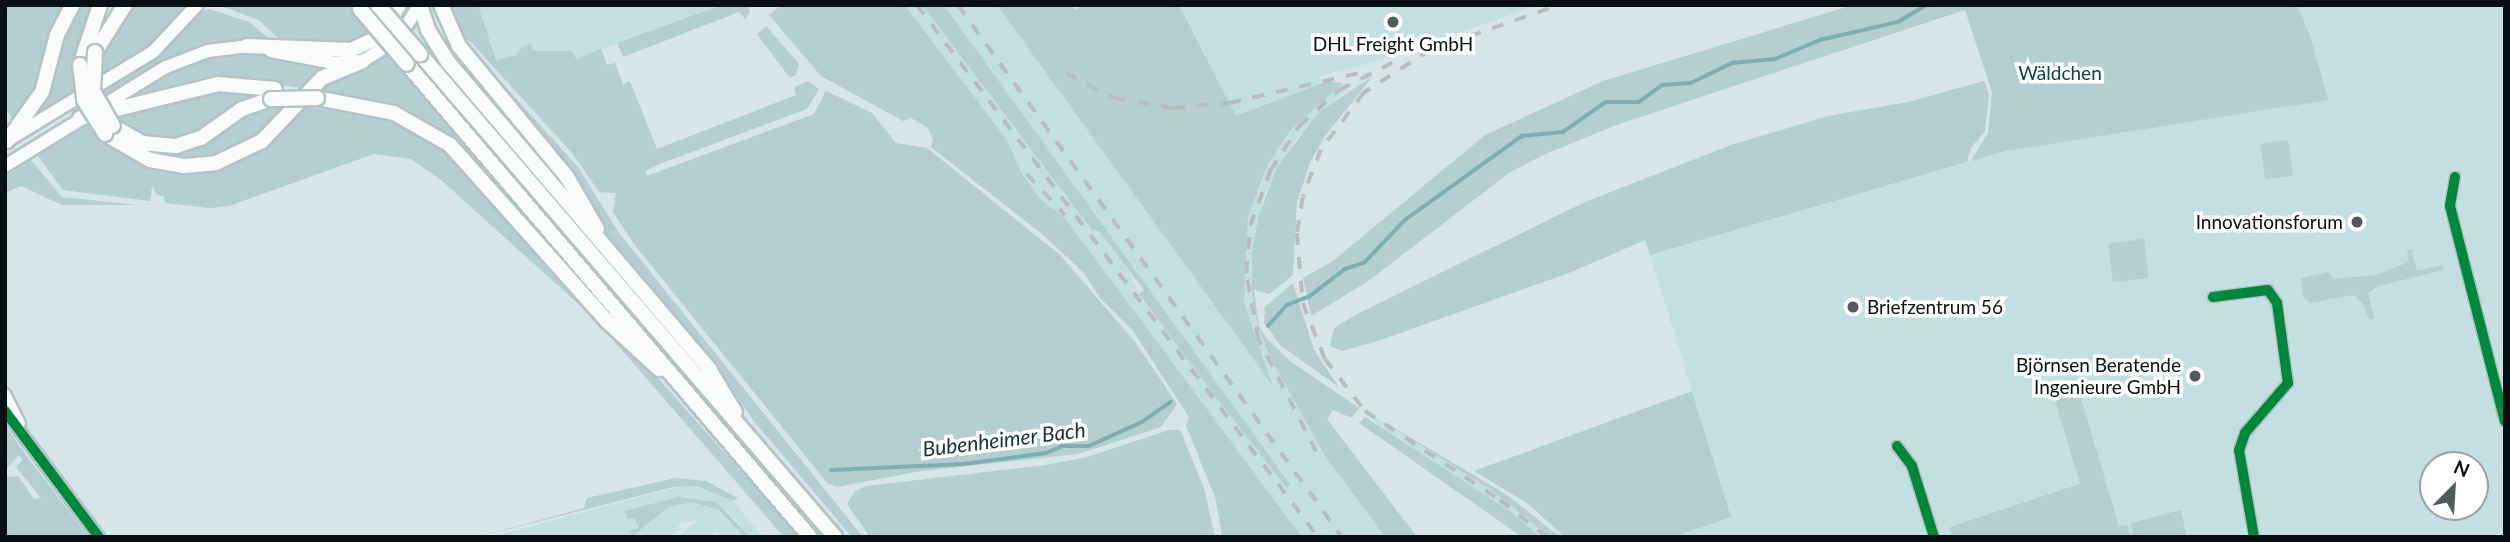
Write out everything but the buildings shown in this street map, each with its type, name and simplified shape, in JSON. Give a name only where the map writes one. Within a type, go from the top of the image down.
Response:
[{"type":"highway","points":[[6,141],[42,92],[57,35],[72,5]]},
{"type":"highway","points":[[100,5],[80,65],[84,100],[109,130],[149,160],[184,166],[216,163],[262,141],[322,78],[363,61]]},
{"type":"highway","points":[[125,5],[95,52],[93,91],[109,130],[142,143],[176,146],[201,138],[242,109],[273,94]]},
{"type":"highway","points":[[378,5],[835,537]]},
{"type":"highway","points":[[247,46],[332,51],[359,48],[386,31],[399,5]]},
{"type":"highway","points":[[420,5],[437,46],[709,369],[745,432]]},
{"type":"highway","points":[[440,5],[459,47],[567,177],[604,245]]},
{"type":"highway","points":[[359,7],[810,537]]},
{"type":"highway","points":[[80,118],[218,84],[273,94],[324,99],[394,113],[450,145],[602,315],[704,411]]},
{"type":"main road","points":[[6,141],[153,52],[197,5]]},
{"type":"main road","points":[[5,166],[172,64],[216,49],[247,46],[328,62],[363,61],[398,39],[420,5]]},
{"type":"street","points":[[2455,177],[2450,206],[2505,421]]},
{"type":"street","points":[[2213,298],[2268,290],[2277,303],[2288,383],[2245,433],[2239,450],[2254,537]]},
{"type":"street","points":[[5,394],[30,442]]},
{"type":"street","points":[[5,411],[99,537]]},
{"type":"street","points":[[1897,446],[1912,466],[1934,537]]},
{"type":"shaded area","points":[[478,5],[722,5],[575,59],[533,51],[531,45],[517,55],[496,60]]},
{"type":"shaded area","points":[[905,5],[922,5],[1092,230],[1099,231],[1129,272],[1139,295],[1286,487],[1290,483],[944,5],[997,5],[1275,384],[1256,347],[1244,303],[1248,217],[1268,166],[1290,131],[1343,83],[1348,89],[1296,139],[1264,195],[1252,252],[1252,294],[1257,324],[1270,357],[1325,456],[1385,537],[1302,537],[1065,218],[1041,200],[1021,172],[1007,140]]},
{"type":"shaded area","points":[[1179,5],[1538,5],[1385,59],[1320,76],[1321,84],[1236,116]]},
{"type":"shaded area","points":[[2297,5],[2505,5],[2505,537],[1673,537],[1731,516],[1650,255],[2006,151],[2327,100],[2311,38]]},
{"type":"shaded area","points":[[1356,405],[1491,490],[1550,537],[1541,537],[1511,512],[1390,435]]},
{"type":"shaded area","points":[[685,485],[711,489],[733,501],[763,537],[750,537],[729,512],[687,496],[624,511],[627,519],[634,517],[638,529],[630,531],[632,537],[491,537]]},
{"type":"shaded area","points":[[692,502],[719,510],[744,537],[721,537],[716,531],[712,532],[716,537],[677,537],[699,520],[676,524],[681,529],[671,537],[635,534],[668,507]]},
{"type":"green space","points":[[5,5],[66,5],[41,82],[14,121],[5,108]]},
{"type":"green space","points":[[78,5],[95,5],[77,52],[76,92],[37,115],[59,46]]},
{"type":"green space","points":[[130,5],[189,5],[146,50],[96,77],[97,61]]},
{"type":"green space","points":[[218,5],[349,5],[374,35],[352,45],[283,42],[257,19]]},
{"type":"green space","points":[[446,5],[478,5],[496,60],[517,55],[522,47],[531,44],[533,51],[572,51],[576,59],[601,49],[607,65],[615,63],[623,84],[630,81],[657,149],[796,95],[794,87],[808,81],[819,89],[807,109],[657,165],[645,171],[647,176],[814,114],[826,91],[872,113],[896,143],[927,148],[1060,255],[1135,342],[1177,404],[1161,427],[1078,454],[921,471],[837,487],[828,484],[634,244],[613,212],[616,193],[599,192],[573,154],[470,41],[459,37]]},
{"type":"green space","points":[[722,5],[748,5],[750,11],[745,19],[739,12],[623,57],[617,43]]},
{"type":"green space","points":[[781,5],[905,5],[1007,140],[1021,172],[1041,200],[1065,218],[1302,537],[1222,537],[1216,500],[1186,425],[1189,417],[1133,331],[1101,299],[1083,272],[1042,234],[931,147],[933,139],[928,128],[911,118],[903,121],[821,76],[769,15]]},
{"type":"green space","points":[[922,5],[944,5],[1290,484],[1286,487],[1215,396],[1139,294],[1144,290],[1099,231],[1092,230]]},
{"type":"green space","points":[[997,5],[1072,5],[1075,10],[1084,5],[1179,5],[1236,116],[1328,81],[1343,83],[1290,131],[1267,166],[1248,217],[1244,303],[1273,386]]},
{"type":"green space","name":"Wäldchen","points":[[1853,5],[2297,5],[2311,38],[2328,100],[2006,151],[1971,161],[1988,133],[1992,92],[1965,10],[1619,124],[1543,155],[1509,173],[1367,282],[1311,316],[1303,278],[1333,261],[1485,135],[1603,81]]},
{"type":"green space","points":[[210,9],[249,22],[270,40],[195,48],[102,96],[101,91],[166,50],[198,12]]},
{"type":"green space","points":[[766,26],[799,64],[796,75],[790,78],[757,34]]},
{"type":"green space","points":[[464,41],[578,167],[619,233],[863,537],[852,537],[753,420],[712,359],[608,235],[590,204]]},
{"type":"green space","points":[[250,52],[326,67],[302,88],[226,78],[167,88],[115,105],[179,68],[218,55]]},
{"type":"green space","points":[[389,53],[470,149],[466,151],[445,134],[319,92],[336,78]]},
{"type":"green space","points":[[1373,76],[1325,136],[1310,163],[1297,202],[1293,275],[1269,294],[1254,290],[1259,326],[1267,339],[1290,361],[1359,408],[1352,418],[1333,410],[1327,419],[1417,537],[1385,537],[1325,456],[1270,357],[1257,324],[1252,294],[1252,252],[1259,215],[1277,167],[1319,112]]},
{"type":"green space","points":[[1984,81],[1989,95],[1985,131],[1971,148],[1967,162],[1650,255],[1645,240],[1569,273],[1381,340],[1342,351],[1330,346],[1334,328],[1359,313],[1585,202],[1731,145],[1828,116],[1908,102]]},
{"type":"green space","points":[[209,90],[274,92],[186,140],[147,140],[110,116]]},
{"type":"green space","points":[[289,104],[262,135],[209,160],[160,159],[110,129],[157,151],[269,105]]},
{"type":"green space","points":[[301,106],[380,117],[418,133],[450,155],[650,369],[799,537],[784,537],[594,318],[441,180],[411,159],[374,154],[229,206],[210,208],[165,203],[164,196],[157,195],[152,187],[150,201],[63,190],[37,155],[89,124],[120,152],[151,166],[213,170],[254,153]]},
{"type":"green space","points":[[2288,140],[2293,176],[2265,180],[2260,144]]},
{"type":"green space","points":[[31,160],[62,197],[138,205],[62,205],[21,186],[5,193],[5,176]]},
{"type":"green space","points":[[2144,239],[2149,278],[2113,282],[2108,243]]},
{"type":"green space","points":[[2412,249],[2417,271],[2443,265],[2444,270],[2378,286],[2368,293],[2374,318],[2369,320],[2364,305],[2354,295],[2310,303],[2303,297],[2301,278],[2329,272],[2333,279],[2376,275],[2409,262],[2407,250]]},
{"type":"green space","points":[[1293,283],[1314,350],[1339,387],[1281,346],[1264,323],[1265,307]]},
{"type":"green space","points":[[2075,378],[2119,526],[2127,524],[2131,537],[1952,537],[1949,528],[1953,526],[2080,484],[2051,386]]},
{"type":"green space","points":[[1692,391],[1731,517],[1673,537],[1565,537],[1527,503],[1474,471]]},
{"type":"green space","points":[[1365,417],[1511,512],[1541,537],[1522,537],[1359,423]]},
{"type":"green space","points":[[1376,417],[1507,495],[1560,537],[1550,537],[1491,490]]},
{"type":"green space","points":[[5,425],[89,537],[5,537],[5,477],[18,476],[34,499],[41,498],[16,467],[22,460],[19,455],[5,470]]},
{"type":"green space","points":[[1169,430],[1180,430],[1204,488],[1215,537],[870,537],[847,504],[855,491],[866,486],[1046,465],[1087,457]]},
{"type":"green space","points":[[676,478],[706,481],[738,498],[733,501],[697,486],[673,487],[478,537],[584,508],[587,498]]},
{"type":"green space","points":[[679,497],[716,502],[750,537],[744,537],[719,510],[692,502],[668,507],[632,537],[630,531],[638,528],[635,518],[627,519],[624,511]]},
{"type":"green space","points":[[2181,510],[2187,537],[2133,537],[2131,523]]},
{"type":"waterway","name":"Bubenheimer Bach","points":[[1268,326],[1287,305],[1310,296],[1345,269],[1364,263],[1405,220],[1522,136],[1563,132],[1606,102],[1639,102],[1662,85],[1691,83],[1732,63],[1775,59],[1820,40],[1898,22],[1926,5]]},
{"type":"waterway","name":"Bubenheimer Bach","points":[[831,470],[964,464],[1046,453],[1063,446],[1089,446],[1142,422],[1171,402]]},
{"type":"railway","points":[[917,5],[1318,537]]},
{"type":"railway","points":[[958,5],[1342,537]]},
{"type":"railway","points":[[1424,52],[1559,5]]},
{"type":"railway","points":[[1431,50],[1364,93],[1321,150],[1303,197],[1297,233],[1303,303],[1325,359],[1365,411],[1500,500],[1547,537]]},
{"type":"railway","points":[[1316,452],[1258,339],[1246,273],[1250,226],[1270,171],[1299,126],[1339,90],[1394,62]]},
{"type":"railway","points":[[1066,73],[1114,98],[1173,108],[1229,103],[1359,73]]},
{"type":"railway","points":[[1027,174],[1065,215]]},
{"type":"cycle path","points":[[2455,177],[2450,206],[2505,421]]},
{"type":"cycle path","points":[[2213,297],[2268,290],[2277,303],[2288,383],[2245,433],[2239,450],[2254,537]]},
{"type":"cycle path","points":[[5,411],[99,537]]},
{"type":"cycle path","points":[[1897,446],[1912,466],[1934,537]]},
{"type":"place","name":"DHL Freight GmbH","points":[[1393,22]]},
{"type":"place","name":"Innovationsforum","points":[[2357,222]]},
{"type":"place","name":"Briefzentrum 56","points":[[1853,307]]},
{"type":"place","name":"Björnsen Beratende Ingenieure GmbH","points":[[2195,376]]}]
